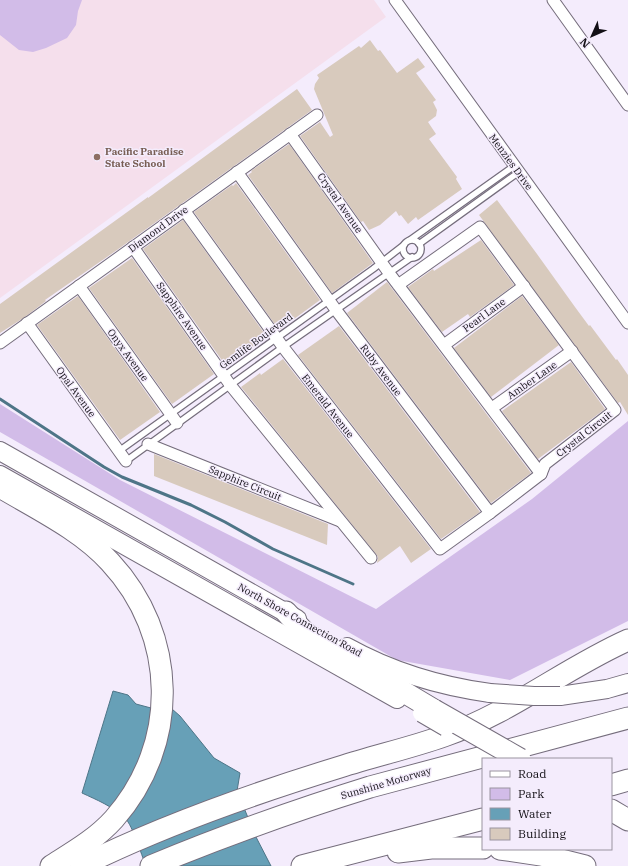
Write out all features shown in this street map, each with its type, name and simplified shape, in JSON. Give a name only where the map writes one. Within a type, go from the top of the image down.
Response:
[{"type":"highway","points":[[0,487],[78,535],[110,561],[130,587],[139,602],[152,631],[159,659],[162,694],[160,722],[154,748],[142,777],[127,802],[106,827],[83,846],[51,866]]},
{"type":"highway","points":[[286,612],[305,633],[428,712],[518,758]]},
{"type":"highway","points":[[81,866],[143,838],[249,796],[444,736],[496,714],[584,662],[628,640]]},
{"type":"highway","name":"Sunshine Motorway","points":[[151,866],[252,826],[357,791],[628,718]]},
{"type":"highway","points":[[612,785],[628,780]]},
{"type":"highway","points":[[612,811],[628,820]]},
{"type":"highway","points":[[302,866],[482,819]]},
{"type":"highway","points":[[328,866],[402,851],[431,848],[482,848]]},
{"type":"highway","points":[[507,850],[541,855],[585,866]]},
{"type":"main road","name":"North Shore Connection Road","points":[[0,451],[369,659],[403,673],[442,685],[490,694],[534,696],[560,696],[607,689],[628,683]]},
{"type":"main road","points":[[0,475],[428,712],[500,758]]},
{"type":"main road","points":[[612,822],[628,831]]},
{"type":"street","name":"Menzies Drive","points":[[395,0],[628,323]]},
{"type":"street","points":[[553,0],[628,105]]},
{"type":"street","name":"Diamond Drive","points":[[0,343],[317,115]]},
{"type":"street","name":"Crystal Avenue","points":[[290,134],[389,273]]},
{"type":"street","name":"Ruby Avenue","points":[[237,172],[336,310],[490,513]]},
{"type":"street","name":"Emerald Avenue","points":[[184,210],[276,338],[440,549],[490,513]]},
{"type":"street","name":"Crystal Circuit","points":[[398,285],[480,226],[615,410],[545,464],[541,474]]},
{"type":"street","name":"Sapphire Avenue","points":[[133,247],[231,386]]},
{"type":"street","points":[[389,273],[541,474],[490,513]]},
{"type":"street","name":"Onyx Avenue","points":[[79,286],[177,423]]},
{"type":"street","name":"Pearl Lane","points":[[444,345],[524,286]]},
{"type":"street","name":"Opal Avenue","points":[[27,323],[126,461]]},
{"type":"street","name":"Amber Lane","points":[[492,408],[572,351]]},
{"type":"street","name":"Sapphire Circuit","points":[[231,386],[371,558]]},
{"type":"street","name":"Sapphire Circuit","points":[[148,444],[341,521]]},
{"type":"lane","points":[[412,257],[405,254],[404,251],[404,246],[407,241],[517,169]]},
{"type":"lane","points":[[419,244],[517,169]]},
{"type":"lane","points":[[126,461],[283,347],[412,257],[417,256],[420,248],[419,244],[416,241],[410,240]]},
{"type":"lane","name":"Gemlife Boulevard","points":[[118,451],[404,246]]},
{"type":"shaded area","name":"Pacific Paradise State School","points":[[0,0],[374,0],[386,17],[0,298]]},
{"type":"green space","points":[[0,0],[82,0],[78,11],[76,25],[67,38],[46,48],[33,52],[19,50],[0,35]]},
{"type":"green space","points":[[0,404],[120,480],[376,609],[532,499],[628,421],[628,621],[510,680],[397,660],[0,432]]},
{"type":"water","points":[[113,691],[128,695],[136,704],[151,708],[172,709],[180,716],[214,758],[240,773],[237,791],[256,837],[271,866],[146,866],[134,834],[125,818],[110,807],[82,793]]},
{"type":"building","points":[[370,40],[378,51],[380,50],[397,73],[418,58],[425,67],[416,73],[436,100],[433,102],[437,110],[436,116],[428,122],[436,134],[429,139],[457,177],[456,179],[462,189],[418,220],[416,217],[408,224],[396,211],[380,225],[369,230],[363,221],[361,222],[300,136],[320,122],[330,137],[333,135],[314,89],[319,78],[317,75],[359,46],[361,48]]},
{"type":"building","points":[[297,89],[312,110],[45,300],[46,301],[25,317],[0,333],[0,304]]},
{"type":"building","points":[[289,144],[373,263],[332,293],[248,175],[252,172],[251,171]]},
{"type":"building","points":[[236,183],[320,300],[279,330],[194,212]]},
{"type":"building","points":[[497,200],[589,326],[590,325],[628,375],[628,415],[620,402],[618,403],[479,215]]},
{"type":"building","points":[[183,220],[267,337],[226,366],[143,249]]},
{"type":"building","points":[[481,240],[514,285],[470,317],[468,314],[442,332],[408,287],[433,269],[434,271]]},
{"type":"building","points":[[132,258],[214,374],[172,404],[89,288]]},
{"type":"building","points":[[387,282],[531,473],[491,503],[347,313]]},
{"type":"building","points":[[78,296],[160,412],[120,440],[37,325]]},
{"type":"building","points":[[522,296],[559,345],[491,397],[454,348]]},
{"type":"building","points":[[339,326],[480,512],[441,539],[298,355]]},
{"type":"building","points":[[283,359],[431,549],[411,563],[400,546],[377,563],[378,557],[376,554],[241,387]]},
{"type":"building","points":[[571,362],[605,409],[538,459],[502,411]]},
{"type":"building","points":[[154,454],[328,524],[327,545],[154,476]]},
{"type":"waterway","points":[[0,399],[104,467],[122,477],[191,505],[273,549],[353,584]]},
{"type":"place","name":"Pacific Paradise State School","points":[[97,157]]}]
